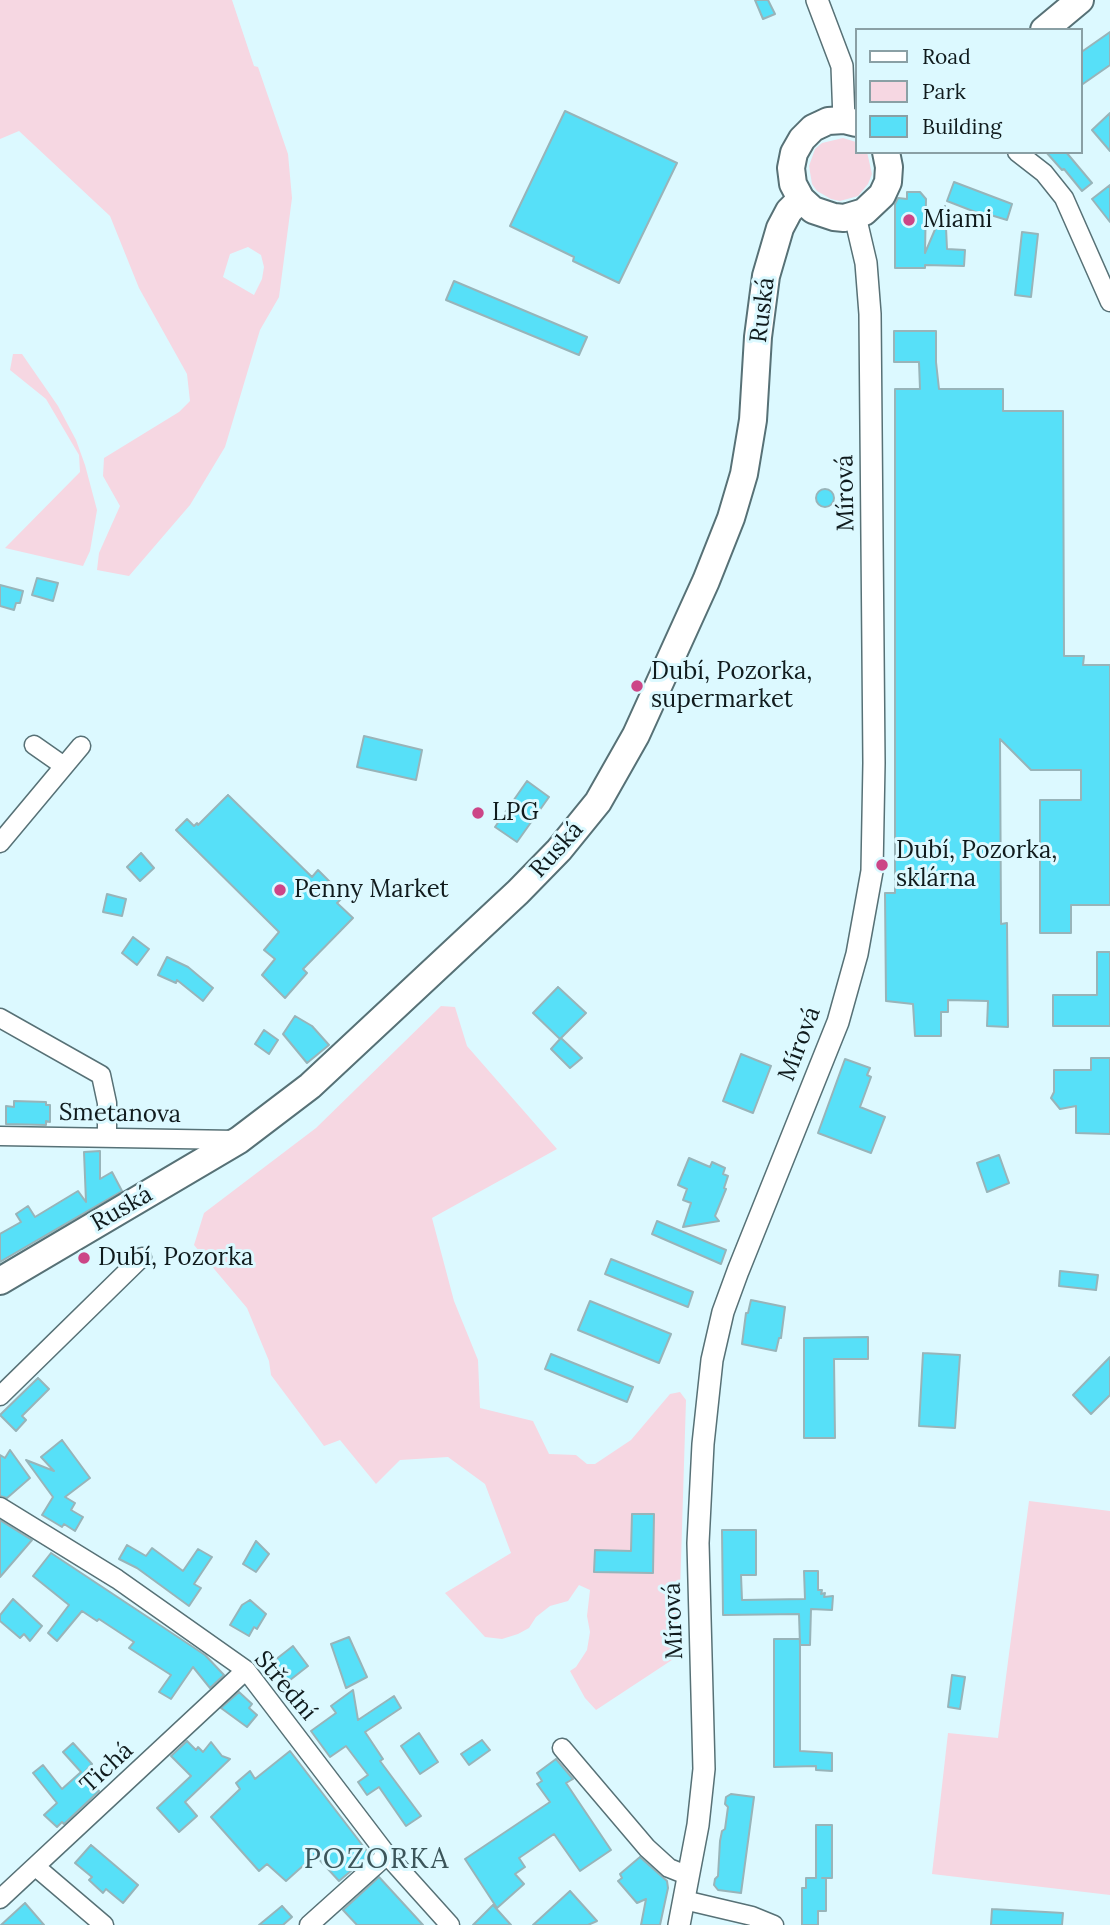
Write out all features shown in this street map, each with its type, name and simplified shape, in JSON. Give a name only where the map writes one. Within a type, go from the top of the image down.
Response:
[{"type":"main road","points":[[1046,28],[1080,0]]},
{"type":"main road","points":[[850,121],[828,121],[813,128],[802,139],[794,153],[793,184],[801,199],[813,210],[823,215],[844,218],[855,216],[872,206],[882,195],[888,182],[890,167],[887,154]]},
{"type":"main road","name":"Ruská","points":[[0,1281],[239,1140],[310,1086],[518,892],[584,820],[614,777],[636,735],[701,592],[731,518],[744,474],[753,420],[759,325],[766,276],[780,228],[789,211],[801,199]]},
{"type":"street","points":[[817,0],[842,66],[850,121]]},
{"type":"street","points":[[1020,154],[1044,173],[1064,198],[1110,302]]},
{"type":"street","name":"Mírová","points":[[679,1925],[689,1876],[704,1769],[698,1543],[704,1430],[712,1360],[723,1312],[738,1271],[838,1022],[858,954],[872,871],[874,763],[870,314],[866,263],[855,216]]},
{"type":"street","points":[[34,745],[64,766]]},
{"type":"street","points":[[0,843],[81,746]]},
{"type":"street","points":[[0,1018],[100,1075],[107,1103],[107,1138]]},
{"type":"street","name":"Smetanova","points":[[0,1136],[239,1140]]},
{"type":"street","points":[[0,1396],[142,1257]]},
{"type":"street","name":"Střední","points":[[0,1507],[117,1579],[246,1670],[387,1855],[450,1925]]},
{"type":"street","name":"Tichá","points":[[0,1899],[246,1670]]},
{"type":"street","points":[[562,1748],[647,1848],[669,1868],[689,1876]]},
{"type":"street","points":[[309,1925],[387,1855]]},
{"type":"street","points":[[36,1867],[104,1925]]},
{"type":"street","points":[[684,1900],[752,1916],[774,1925]]},
{"type":"green space","points":[[0,0],[232,0],[288,154],[292,198],[279,297],[260,330],[225,447],[190,505],[129,576],[97,570],[99,553],[120,506],[103,476],[104,458],[179,412],[190,401],[187,374],[139,288],[110,216],[19,131],[0,139]],"holes":[[[248,247],[261,255],[264,267],[262,279],[254,295],[223,277],[230,254]]]},
{"type":"green space","points":[[843,138],[855,142],[855,154],[867,154],[872,174],[858,196],[840,201],[831,199],[817,191],[812,184],[809,166],[815,149],[822,143]]},
{"type":"green space","points":[[13,354],[22,354],[58,406],[76,440],[85,465],[97,510],[90,551],[83,566],[5,548],[80,472],[79,455],[46,399],[10,370]]},
{"type":"green space","points":[[441,1006],[455,1007],[467,1046],[557,1149],[432,1218],[454,1301],[478,1360],[480,1408],[533,1421],[549,1454],[576,1455],[587,1464],[595,1464],[631,1440],[670,1394],[680,1392],[686,1400],[678,1656],[596,1710],[585,1698],[570,1671],[576,1667],[587,1650],[590,1590],[579,1585],[568,1601],[550,1606],[536,1617],[529,1628],[518,1634],[502,1639],[485,1637],[445,1593],[511,1553],[485,1484],[448,1457],[400,1460],[376,1484],[340,1440],[324,1446],[271,1375],[269,1361],[247,1308],[194,1245],[204,1213],[316,1128]]},
{"type":"green space","points":[[1029,1501],[1110,1511],[1110,1895],[932,1874],[948,1733],[998,1738]]},
{"type":"building","points":[[755,0],[768,0],[775,14],[763,19]]},
{"type":"building","points":[[1110,32],[1110,65],[1082,85],[1082,52]]},
{"type":"building","points":[[565,111],[677,163],[619,283],[573,261],[574,257],[510,226]]},
{"type":"building","points":[[1110,113],[1110,151],[1092,130]]},
{"type":"building","points":[[1048,154],[1068,154],[1092,183],[1082,191],[1064,169]]},
{"type":"building","points":[[954,182],[1012,204],[1007,220],[984,213],[983,215],[947,201]]},
{"type":"building","points":[[1110,185],[1110,222],[1092,199]]},
{"type":"building","points":[[907,192],[920,192],[926,199],[925,253],[945,206],[947,249],[965,250],[964,266],[925,265],[925,268],[895,268],[895,204],[898,198],[907,199]]},
{"type":"building","points":[[1022,232],[1038,234],[1031,297],[1015,295]]},
{"type":"building","points":[[454,281],[587,337],[579,355],[446,300]]},
{"type":"building","points":[[894,331],[936,331],[939,389],[1003,389],[1003,411],[1063,411],[1064,656],[1084,656],[1083,665],[1110,665],[1110,905],[1071,905],[1071,933],[1040,933],[1040,800],[1081,800],[1081,770],[1031,770],[1000,739],[1001,924],[1007,923],[1008,1027],[987,1026],[988,1001],[948,1000],[948,1012],[941,1012],[941,1036],[915,1036],[913,1004],[886,1001],[885,893],[895,893],[895,389],[920,389],[919,362],[894,362]]},
{"type":"building","points":[[825,489],[833,494],[834,498],[829,506],[825,507],[817,502],[816,498],[821,490]]},
{"type":"building","points":[[37,578],[58,583],[53,601],[32,595]]},
{"type":"building","points":[[0,585],[23,591],[20,603],[16,603],[14,610],[0,606]]},
{"type":"building","points":[[364,736],[422,750],[416,780],[357,767]]},
{"type":"building","points":[[527,781],[549,797],[517,842],[495,827]]},
{"type":"building","name":"Penny Market","points":[[228,795],[312,877],[318,870],[344,896],[337,903],[353,918],[303,969],[307,973],[285,998],[262,975],[275,959],[264,950],[279,932],[176,830],[187,819],[194,826],[197,823],[198,825]]},
{"type":"building","points":[[141,853],[154,868],[140,881],[127,867]]},
{"type":"building","points":[[107,894],[126,899],[122,916],[103,912]]},
{"type":"building","points":[[133,937],[149,949],[137,965],[122,953]]},
{"type":"building","points":[[1097,952],[1110,952],[1110,1026],[1053,1026],[1053,995],[1097,995]]},
{"type":"building","points":[[167,957],[188,967],[213,988],[203,1001],[177,980],[176,983],[158,975]]},
{"type":"building","points":[[558,987],[586,1013],[561,1038],[582,1058],[570,1068],[551,1049],[560,1039],[533,1013]]},
{"type":"building","points":[[295,1016],[312,1026],[329,1045],[307,1063],[283,1034]]},
{"type":"building","points":[[264,1030],[278,1040],[269,1054],[255,1044]]},
{"type":"building","points":[[741,1054],[771,1066],[753,1113],[723,1101]]},
{"type":"building","points":[[1091,1058],[1110,1058],[1110,1134],[1076,1133],[1076,1106],[1060,1109],[1051,1098],[1054,1092],[1054,1070],[1091,1070]]},
{"type":"building","points":[[845,1059],[870,1068],[867,1075],[871,1077],[860,1107],[885,1117],[871,1153],[818,1133]]},
{"type":"building","points":[[14,1101],[46,1102],[46,1105],[50,1105],[50,1122],[46,1121],[46,1125],[6,1124],[6,1106],[14,1107]]},
{"type":"building","points":[[100,1151],[100,1179],[112,1172],[122,1191],[0,1262],[0,1234],[21,1222],[16,1214],[28,1206],[35,1217],[78,1191],[86,1202],[84,1152]]},
{"type":"building","points":[[999,1155],[1009,1183],[987,1192],[977,1163]]},
{"type":"building","points":[[689,1158],[710,1167],[712,1162],[725,1168],[723,1174],[728,1176],[724,1188],[726,1189],[715,1216],[719,1221],[683,1227],[691,1203],[683,1200],[687,1189],[678,1185]]},
{"type":"building","points":[[657,1221],[726,1250],[721,1264],[652,1234]]},
{"type":"building","points":[[611,1259],[693,1292],[688,1307],[605,1274]]},
{"type":"building","points":[[1060,1271],[1098,1275],[1096,1290],[1059,1286]]},
{"type":"building","points":[[751,1300],[785,1307],[781,1338],[776,1351],[742,1344],[746,1313]]},
{"type":"building","points":[[590,1301],[671,1334],[659,1363],[578,1330]]},
{"type":"building","points":[[868,1337],[868,1359],[834,1359],[835,1438],[804,1438],[804,1338]]},
{"type":"building","points":[[923,1353],[960,1355],[955,1428],[919,1426]]},
{"type":"building","points":[[551,1354],[633,1387],[627,1402],[545,1369]]},
{"type":"building","points":[[1110,1357],[1110,1395],[1091,1414],[1073,1395]]},
{"type":"building","points":[[38,1378],[49,1389],[22,1416],[26,1420],[16,1431],[0,1415]]},
{"type":"building","points":[[62,1440],[90,1478],[65,1497],[75,1503],[71,1510],[83,1517],[75,1531],[42,1515],[53,1497],[26,1460],[54,1471],[41,1457]]},
{"type":"building","points":[[10,1450],[30,1478],[7,1498],[0,1496],[0,1455],[5,1458]]},
{"type":"building","points":[[632,1514],[654,1514],[653,1573],[594,1572],[595,1550],[631,1551]]},
{"type":"building","points":[[0,1520],[32,1540],[0,1577]]},
{"type":"building","points":[[722,1530],[756,1530],[756,1575],[741,1575],[742,1600],[805,1599],[804,1571],[818,1571],[818,1590],[822,1590],[821,1594],[825,1593],[824,1597],[833,1596],[832,1610],[811,1609],[810,1645],[800,1645],[799,1614],[723,1615]]},
{"type":"building","points":[[256,1541],[269,1554],[256,1572],[243,1564]]},
{"type":"building","points":[[127,1545],[146,1556],[152,1548],[183,1571],[198,1549],[212,1557],[194,1584],[201,1588],[189,1606],[137,1568],[119,1559]]},
{"type":"building","points":[[51,1553],[205,1655],[224,1675],[210,1688],[193,1667],[171,1699],[159,1692],[171,1675],[129,1648],[134,1642],[82,1611],[57,1641],[48,1633],[69,1605],[33,1576]]},
{"type":"building","points":[[13,1599],[42,1626],[30,1641],[24,1634],[20,1638],[0,1621],[0,1615]]},
{"type":"building","points":[[250,1600],[266,1614],[249,1636],[230,1625],[242,1605]]},
{"type":"building","points":[[349,1637],[367,1677],[346,1688],[331,1644]]},
{"type":"building","points":[[774,1639],[800,1639],[800,1751],[832,1753],[832,1771],[816,1770],[816,1766],[774,1767]]},
{"type":"building","points":[[293,1646],[308,1666],[285,1684],[270,1664]]},
{"type":"building","points":[[952,1675],[965,1677],[960,1709],[948,1707]]},
{"type":"building","points":[[353,1690],[358,1720],[394,1696],[401,1708],[365,1732],[383,1759],[380,1761],[421,1816],[406,1826],[379,1787],[367,1795],[358,1782],[368,1775],[346,1746],[330,1757],[311,1731],[336,1713],[331,1706]]},
{"type":"building","points":[[239,1692],[252,1704],[249,1708],[257,1715],[247,1727],[221,1708]]},
{"type":"building","points":[[419,1733],[438,1762],[420,1774],[401,1746]]},
{"type":"building","points":[[482,1740],[490,1750],[469,1765],[461,1754]]},
{"type":"building","points":[[187,1741],[196,1750],[198,1747],[203,1752],[211,1742],[222,1756],[230,1759],[185,1802],[197,1816],[179,1832],[157,1808],[191,1776],[171,1756]]},
{"type":"building","points":[[73,1743],[92,1764],[83,1774],[99,1791],[64,1824],[62,1822],[57,1827],[44,1815],[57,1803],[33,1773],[43,1765],[62,1789],[81,1772],[63,1752]]},
{"type":"building","points":[[290,1751],[370,1855],[339,1881],[315,1855],[286,1881],[267,1864],[259,1871],[211,1817],[240,1789],[236,1783],[250,1771],[255,1779]]},
{"type":"building","points":[[556,1759],[573,1779],[566,1783],[611,1850],[580,1871],[554,1834],[519,1858],[525,1867],[515,1874],[524,1884],[497,1908],[465,1859],[550,1802],[537,1784],[542,1781],[537,1773]]},
{"type":"building","points":[[731,1794],[754,1797],[741,1893],[718,1890],[714,1885],[718,1876],[720,1841],[725,1829],[728,1807],[725,1804],[726,1797]]},
{"type":"building","points":[[816,1825],[832,1825],[832,1878],[826,1878],[826,1911],[818,1911],[818,1925],[802,1925],[802,1888],[806,1888],[806,1878],[816,1878]]},
{"type":"building","points":[[91,1845],[138,1885],[123,1903],[106,1889],[103,1893],[89,1880],[92,1877],[75,1863]]},
{"type":"building","points":[[640,1857],[667,1881],[660,1925],[641,1925],[646,1899],[637,1903],[618,1881],[622,1878],[620,1874]]},
{"type":"building","points":[[379,1877],[423,1925],[357,1925],[343,1910]]},
{"type":"building","points":[[570,1891],[597,1921],[588,1925],[533,1925]]},
{"type":"building","points":[[25,1903],[44,1925],[1,1925]]},
{"type":"building","points":[[493,1905],[511,1925],[473,1925]]},
{"type":"building","points":[[282,1906],[292,1917],[283,1925],[259,1925]]},
{"type":"building","points":[[992,1909],[1063,1913],[1062,1925],[991,1925]]},
{"type":"place","name":"Miami","points":[[909,220]]},
{"type":"place","name":"Dubí, Pozorka, supermarket","points":[[637,686]]},
{"type":"place","name":"LPG","points":[[478,813]]},
{"type":"place","name":"Dubí, Pozorka, sklárna","points":[[882,865]]},
{"type":"place","name":"Penny Market","points":[[280,890]]},
{"type":"place","name":"Dubí, Pozorka","points":[[84,1258]]},
{"type":"district","name":"POZORKA","points":[[377,1860]]}]
